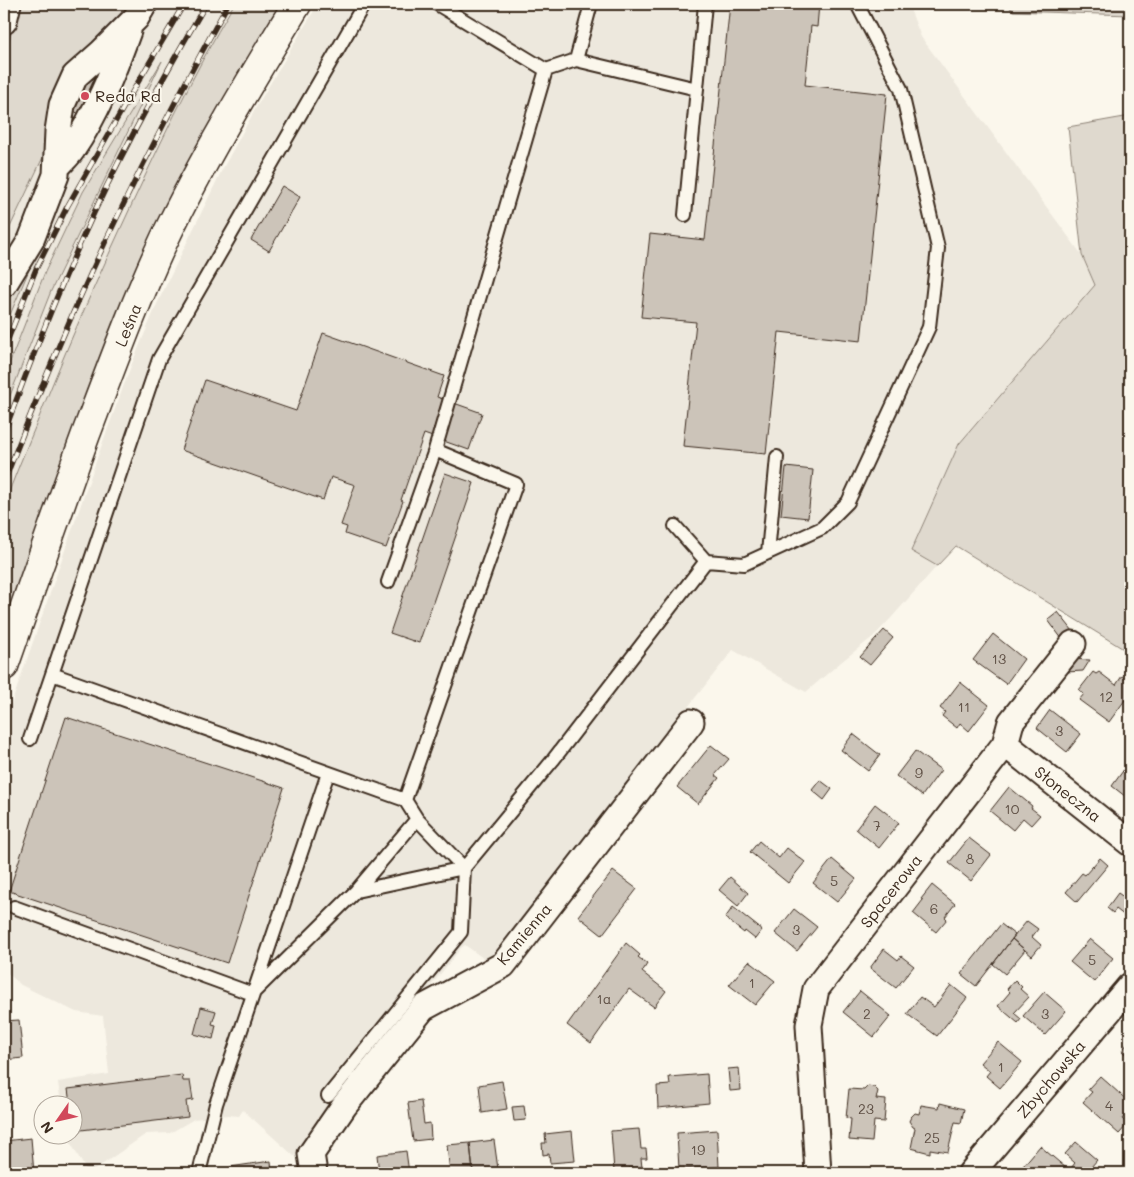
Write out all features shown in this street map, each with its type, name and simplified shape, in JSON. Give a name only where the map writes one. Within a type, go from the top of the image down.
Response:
[{"type":"street","points":[[4,21],[8,4]]},
{"type":"street","points":[[4,284],[31,240],[56,176],[58,131],[62,105],[75,76],[136,18],[144,4]]},
{"type":"street","name":"Leśna","points":[[4,666],[114,357],[160,248],[224,126],[296,4]]},
{"type":"street","name":"Spacerowa","points":[[818,1173],[809,1025],[816,989],[1005,744],[1011,722],[1073,644]]},
{"type":"street","name":"Kamienna","points":[[314,1173],[311,1154],[344,1106],[423,1008],[503,964],[691,722]]},
{"type":"street","name":"Słoneczna","points":[[1005,744],[1130,843]]},
{"type":"street","name":"Zbychowska","points":[[971,1173],[1130,986]]},
{"type":"lane","points":[[30,739],[159,359],[364,4]]},
{"type":"lane","points":[[437,4],[546,70],[576,60],[697,89]]},
{"type":"lane","points":[[576,60],[591,4]]},
{"type":"lane","points":[[685,215],[705,4]]},
{"type":"lane","points":[[675,526],[706,561],[744,564],[822,528],[848,502],[929,327],[938,248],[901,89],[857,4]]},
{"type":"lane","points":[[388,582],[435,450],[546,70]]},
{"type":"lane","points":[[405,800],[516,484],[435,450]]},
{"type":"lane","points":[[768,553],[777,457]]},
{"type":"lane","points":[[328,1096],[461,932],[464,868],[553,760],[706,561]]},
{"type":"lane","points":[[52,674],[405,800],[417,818],[464,868]]},
{"type":"lane","points":[[199,1173],[216,1104],[328,773]]},
{"type":"lane","points":[[253,994],[356,891],[417,818]]},
{"type":"lane","points":[[356,891],[464,868]]},
{"type":"lane","points":[[14,907],[253,994]]},
{"type":"shaded area","points":[[20,4],[136,4],[117,29],[44,155],[4,240],[4,56]]},
{"type":"shaded area","points":[[106,4],[279,4],[4,627],[4,240]]},
{"type":"shaded area","points":[[234,4],[282,4],[4,627],[4,506],[66,351],[120,230],[188,88]]},
{"type":"shaded area","points":[[318,4],[908,4],[921,37],[1082,255],[1095,285],[959,444],[911,550],[937,566],[892,617],[874,636],[806,692],[733,650],[487,961],[465,945],[461,948],[297,1155],[294,1156],[243,1110],[239,1116],[228,1115],[194,1119],[170,1133],[146,1134],[88,1173],[71,1144],[82,1144],[82,1094],[60,1094],[58,1082],[109,1074],[103,1016],[76,1012],[21,985],[4,970],[4,725],[131,366],[157,304],[222,170],[258,104]]},
{"type":"shaded area","points":[[1007,4],[1130,4],[1130,15],[1013,11]]},
{"type":"shaded area","points":[[162,61],[51,291],[4,411],[4,377],[45,272],[83,192]]},
{"type":"shaded area","points":[[1130,116],[1130,653],[956,546],[937,566],[911,551],[959,444],[1095,285],[1082,255],[1068,127]]},
{"type":"shaded area","points":[[82,145],[4,329],[4,293],[62,175]]},
{"type":"building","points":[[730,4],[819,4],[817,27],[811,26],[805,85],[887,94],[861,341],[779,332],[766,454],[683,446],[696,322],[641,317],[650,234],[705,240]]},
{"type":"building","name":"Reda Rd","points":[[86,76],[102,85],[84,117],[69,108]]},
{"type":"building","points":[[282,186],[300,197],[269,251],[251,240]]},
{"type":"building","points":[[323,333],[444,376],[437,397],[482,413],[469,450],[424,434],[386,548],[345,534],[347,527],[341,525],[355,485],[331,477],[323,500],[181,450],[205,380],[296,411]]},
{"type":"building","points":[[786,467],[813,470],[808,518],[781,515]]},
{"type":"building","points":[[445,473],[474,483],[419,643],[390,633]]},
{"type":"building","points":[[1058,612],[1073,631],[1062,639],[1048,620]]},
{"type":"building","points":[[884,630],[893,638],[870,665],[860,657]]},
{"type":"building","points":[[993,634],[1024,659],[1006,684],[973,660]]},
{"type":"building","points":[[1067,659],[1090,660],[1083,671],[1066,672]]},
{"type":"building","points":[[1093,672],[1096,674],[1099,672],[1116,685],[1122,676],[1130,682],[1130,704],[1125,700],[1109,722],[1079,700],[1084,694],[1079,690]]},
{"type":"building","points":[[960,682],[989,705],[969,731],[960,723],[957,728],[942,716],[945,712],[940,708]]},
{"type":"building","points":[[1050,710],[1081,734],[1067,752],[1037,728]]},
{"type":"building","points":[[66,717],[284,788],[227,963],[9,891]]},
{"type":"building","points":[[853,734],[880,755],[868,771],[841,750]]},
{"type":"building","points":[[711,745],[729,759],[715,775],[719,778],[698,804],[677,787]]},
{"type":"building","points":[[915,751],[941,770],[922,796],[896,776]]},
{"type":"building","points":[[1128,764],[1130,766],[1130,800],[1112,786]]},
{"type":"building","points":[[820,780],[832,789],[824,800],[812,790]]},
{"type":"building","points":[[1009,787],[1040,815],[1031,825],[1023,818],[1013,830],[990,811]]},
{"type":"building","points":[[875,804],[899,823],[879,848],[856,829]]},
{"type":"building","points":[[969,838],[991,855],[971,881],[949,863]]},
{"type":"building","points":[[759,841],[779,858],[787,848],[805,862],[788,883],[750,852]]},
{"type":"building","points":[[1100,858],[1108,865],[1077,902],[1066,892],[1082,873],[1085,875]]},
{"type":"building","points":[[832,859],[856,879],[837,902],[813,883]]},
{"type":"building","points":[[613,871],[637,889],[602,935],[578,916]]},
{"type":"building","points":[[730,877],[748,893],[738,906],[719,890]]},
{"type":"building","points":[[932,885],[955,904],[945,917],[947,919],[936,932],[913,913]]},
{"type":"building","points":[[1130,891],[1130,920],[1116,909],[1113,913],[1107,908],[1118,893],[1125,898]]},
{"type":"building","points":[[733,907],[762,930],[755,939],[725,918]]},
{"type":"building","points":[[794,909],[817,927],[797,951],[775,933]]},
{"type":"building","points":[[1027,921],[1038,929],[1032,937],[1041,945],[1032,956],[1012,939]]},
{"type":"building","points":[[1001,924],[1015,935],[976,986],[961,974]]},
{"type":"building","points":[[1012,939],[1025,950],[1005,974],[993,964]]},
{"type":"building","points":[[1090,939],[1113,958],[1094,982],[1070,962]]},
{"type":"building","points":[[626,943],[647,964],[642,972],[666,991],[654,1007],[629,989],[591,1043],[567,1025]]},
{"type":"building","points":[[884,949],[898,960],[901,956],[914,966],[896,988],[870,968]]},
{"type":"building","points":[[749,961],[775,981],[755,1005],[729,985]]},
{"type":"building","points":[[1015,980],[1022,987],[1020,989],[1029,997],[1014,1013],[1021,1019],[1018,1023],[998,1006],[1010,992],[1007,989]]},
{"type":"building","points":[[951,985],[967,998],[937,1036],[907,1014],[920,997],[934,1007]]},
{"type":"building","points":[[860,991],[891,1016],[874,1037],[843,1012]]},
{"type":"building","points":[[1044,992],[1066,1011],[1045,1035],[1023,1016]]},
{"type":"building","points":[[201,1007],[216,1011],[212,1024],[216,1025],[213,1039],[194,1034]]},
{"type":"building","points":[[19,1020],[23,1058],[4,1060],[4,1021]]},
{"type":"building","points":[[1130,1040],[1130,1058],[1122,1051]]},
{"type":"building","points":[[998,1042],[1022,1062],[1000,1088],[986,1076],[990,1071],[980,1063]]},
{"type":"building","points":[[739,1068],[741,1090],[730,1091],[728,1069]]},
{"type":"building","points":[[707,1074],[709,1103],[658,1108],[657,1086],[670,1085],[669,1077]]},
{"type":"building","points":[[182,1075],[183,1081],[190,1081],[193,1100],[186,1101],[188,1117],[82,1130],[82,1094],[69,1094],[68,1089]]},
{"type":"building","points":[[1100,1076],[1130,1103],[1130,1109],[1122,1119],[1128,1124],[1119,1134],[1083,1102],[1092,1092],[1088,1089]]},
{"type":"building","points":[[502,1081],[507,1109],[482,1113],[479,1085]]},
{"type":"building","points":[[868,1086],[874,1087],[878,1091],[876,1099],[886,1100],[884,1122],[874,1121],[872,1142],[849,1140],[851,1119],[846,1118],[849,1089],[864,1090]]},
{"type":"building","points":[[421,1101],[424,1124],[430,1123],[431,1139],[413,1141],[408,1103]]},
{"type":"building","points":[[940,1103],[964,1109],[961,1123],[955,1122],[948,1152],[930,1149],[930,1153],[911,1148],[915,1128],[909,1121],[911,1117],[915,1113],[919,1114],[921,1105],[939,1108]]},
{"type":"building","points":[[524,1106],[526,1120],[514,1121],[512,1107]]},
{"type":"building","points":[[639,1129],[641,1149],[646,1149],[647,1158],[641,1158],[642,1168],[614,1171],[611,1131]]},
{"type":"building","points":[[717,1130],[719,1167],[679,1169],[677,1133]]},
{"type":"building","points":[[572,1131],[575,1161],[550,1163],[549,1154],[543,1155],[542,1143],[546,1143],[545,1134]]},
{"type":"building","points":[[31,1138],[34,1173],[4,1173],[4,1141]]},
{"type":"building","points":[[494,1140],[498,1169],[473,1172],[470,1143]]},
{"type":"building","points":[[1076,1142],[1097,1160],[1086,1173],[1068,1172],[1075,1163],[1065,1154]]},
{"type":"building","points":[[470,1143],[473,1172],[450,1173],[447,1145]]},
{"type":"building","points":[[1040,1146],[1066,1168],[1061,1173],[1018,1172]]},
{"type":"building","points":[[406,1151],[409,1173],[379,1173],[377,1155]]},
{"type":"building","points":[[271,1161],[272,1173],[231,1173],[230,1167]]},
{"type":"railway","points":[[4,349],[36,269],[67,207],[184,4]]},
{"type":"railway","points":[[4,433],[71,263],[110,179],[173,61],[206,4]]},
{"type":"railway","points":[[4,482],[56,352],[122,206],[228,4]]},
{"type":"place","name":"Reda Rd","points":[[85,96]]}]
